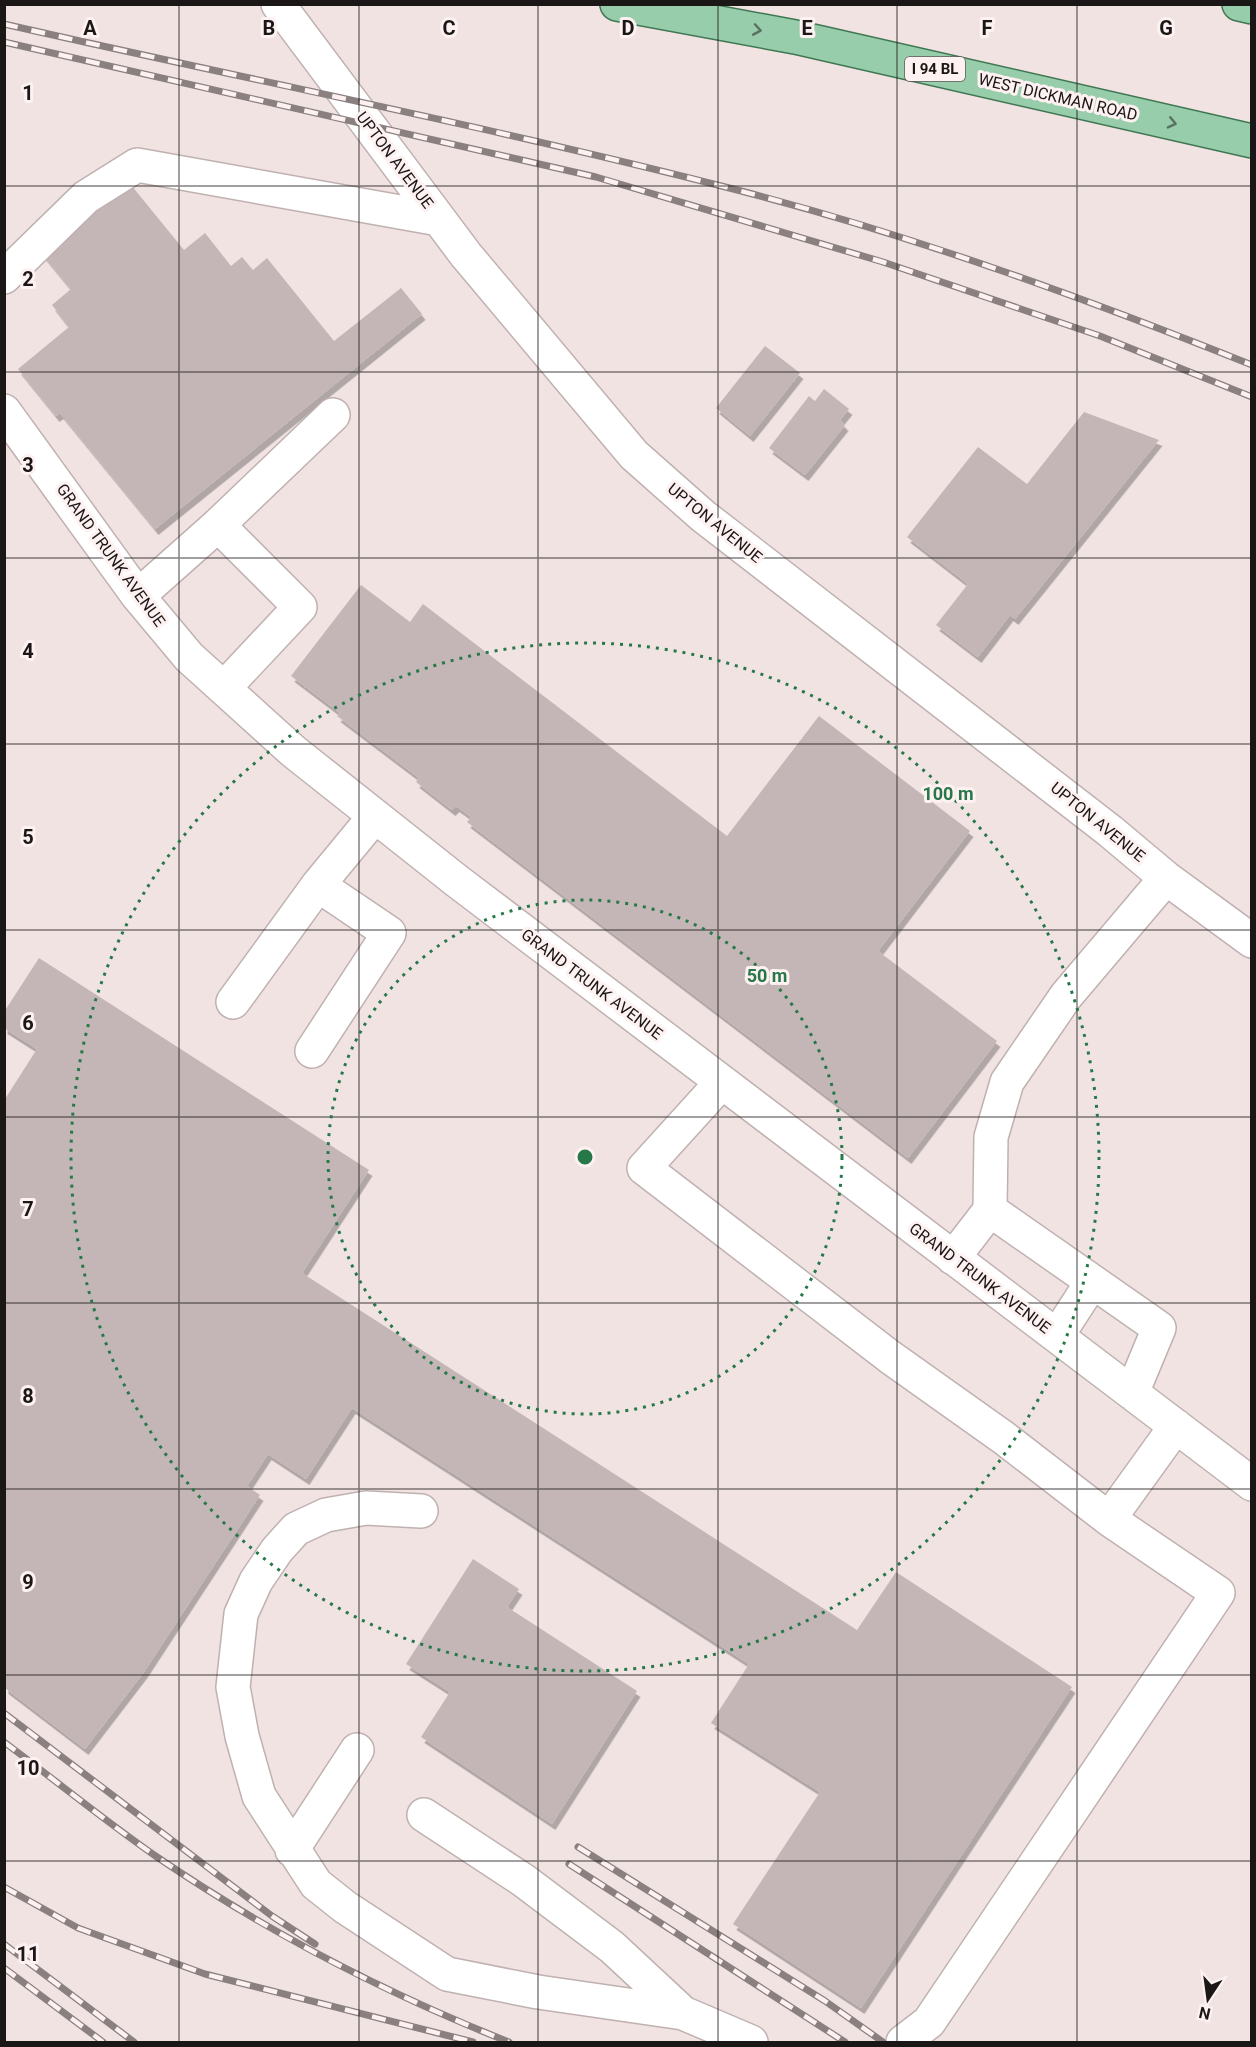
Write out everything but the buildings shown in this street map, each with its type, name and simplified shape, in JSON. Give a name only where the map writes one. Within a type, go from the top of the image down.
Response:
[{"type":"main road","name":"WEST DICKMAN ROAD","points":[[616,4],[717,13],[795,37],[1251,141]]},
{"type":"main road","points":[[1239,4],[1251,7]]},
{"type":"street","name":"UPTON AVENUE","points":[[278,4],[439,219],[634,455],[704,516],[1110,831],[1166,878],[1251,941]]},
{"type":"street","points":[[4,277],[86,197],[137,165],[439,219]]},
{"type":"street","name":"GRAND TRUNK AVENUE","points":[[4,411],[65,491],[138,596],[189,657],[293,751],[722,1082],[1251,1484]]},
{"type":"street","points":[[138,596],[218,525],[333,416]]},
{"type":"street","points":[[218,525],[300,607],[224,688]]},
{"type":"street","points":[[233,1002],[318,885],[375,816]]},
{"type":"street","points":[[953,1258],[990,1210],[991,1137],[1008,1082],[1066,996],[1166,878]]},
{"type":"street","points":[[312,1051],[389,933],[318,885]]},
{"type":"street","points":[[722,1082],[644,1168],[890,1357],[1004,1438],[1109,1519],[1218,1593],[929,2022],[903,2043]]},
{"type":"street","points":[[990,1210],[1159,1328],[1132,1394]]},
{"type":"street","points":[[1057,1336],[1092,1282]]},
{"type":"street","points":[[1109,1519],[1176,1426]]},
{"type":"street","points":[[421,1511],[366,1508],[326,1515],[296,1529],[277,1550],[256,1581],[242,1614],[233,1687],[242,1736],[259,1796],[292,1850],[316,1884],[345,1907],[447,1974],[538,1992],[683,2013],[751,2043]]},
{"type":"street","points":[[292,1850],[357,1750]]},
{"type":"street","points":[[424,1815],[523,1880],[612,1947],[683,2013]]},
{"type":"railway","points":[[4,24],[558,146],[741,191],[935,248],[1062,292],[1252,365]]},
{"type":"railway","points":[[4,42],[596,177],[883,262],[1100,336],[1252,397]]},
{"type":"railway","points":[[4,1713],[272,1916],[315,1944]]},
{"type":"railway","points":[[4,1742],[157,1857],[284,1936],[372,1982],[509,2042]]},
{"type":"railway","points":[[578,1847],[825,2001],[883,2042]]},
{"type":"railway","points":[[569,1864],[845,2042]]},
{"type":"railway","points":[[4,1887],[78,1928],[205,1974],[473,2042]]},
{"type":"railway","points":[[4,1944],[134,2042]]},
{"type":"railway","points":[[4,1968],[103,2042]]}]
